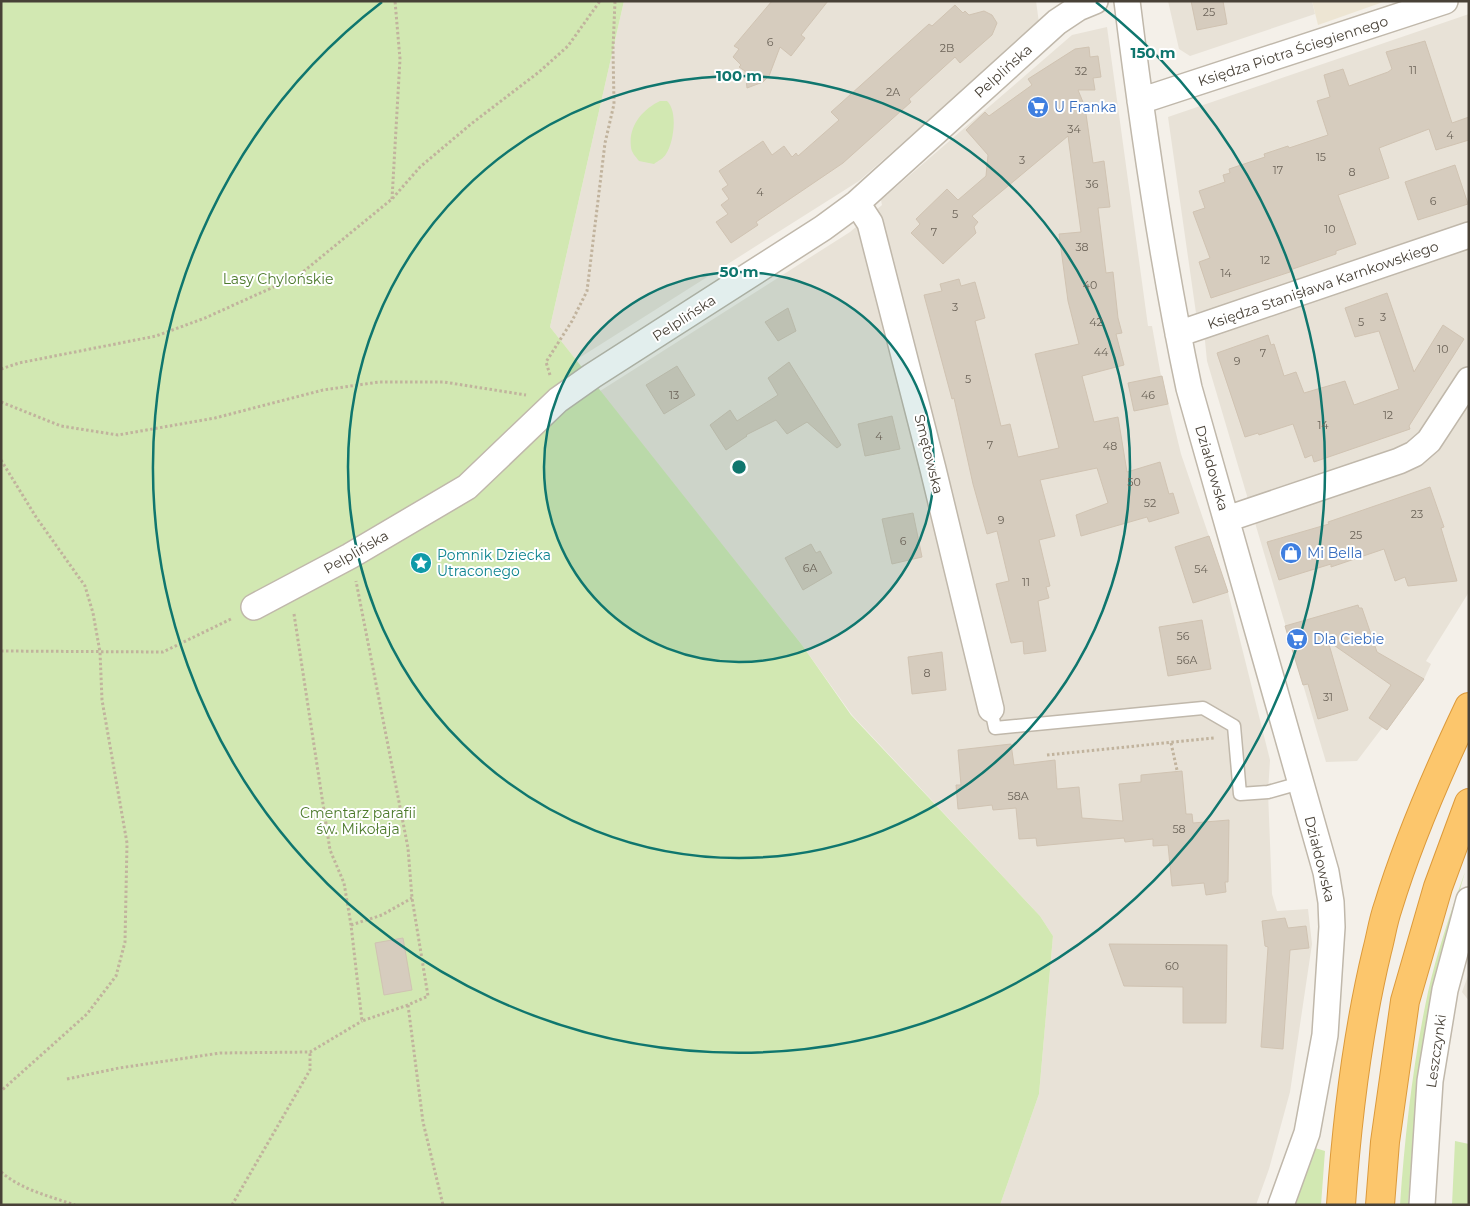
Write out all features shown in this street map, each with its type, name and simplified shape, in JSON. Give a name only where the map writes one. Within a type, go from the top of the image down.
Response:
[{"type":"highway","points":[[1340,1205],[1345,1147],[1359,1039],[1368,988],[1387,908],[1423,807],[1469,707]]},
{"type":"highway","points":[[1380,1205],[1385,1142],[1405,1001],[1438,888],[1469,803]]},
{"type":"street","name":"Działdowska","points":[[1127,1],[1140,101],[1178,334],[1189,388],[1326,872],[1332,902],[1325,1035],[1319,1075],[1307,1133],[1281,1205]]},
{"type":"street","name":"Księdza Piotra Ściegiennego","points":[[1140,101],[1445,1]]},
{"type":"street","name":"Pelplińska","points":[[254,608],[350,556],[467,487],[558,400],[592,376],[823,228],[857,203],[1057,22],[1082,4]]},
{"type":"street","name":"Smętowska","points":[[857,203],[870,223],[933,469],[991,710]]},
{"type":"street","name":"Księdza Stanisława Karnkowskiego","points":[[1178,334],[1469,235]]},
{"type":"street","points":[[1227,519],[1399,461],[1414,454],[1428,441],[1469,380]]},
{"type":"street","name":"Leszczynki","points":[[1422,1205],[1430,1081],[1445,990],[1469,900]]},
{"type":"lane","points":[[991,710],[995,728],[1203,708],[1234,726],[1240,794],[1268,792],[1300,783]]},
{"type":"path","points":[[392,199],[400,59],[395,1]]},
{"type":"path","points":[[1,368],[156,336],[205,318],[298,276],[392,199],[420,167],[471,124],[539,72],[568,46],[600,1]]},
{"type":"path","points":[[1,402],[61,426],[118,435],[215,418],[323,390],[380,382],[444,382],[558,400],[546,362],[572,321],[587,291],[605,143],[614,104],[613,49],[615,1]]},
{"type":"path","points":[[1,460],[36,517],[85,586],[93,613],[100,652],[102,700],[127,843],[125,942],[116,976],[87,1014],[1,1091]]},
{"type":"path","points":[[67,1079],[119,1068],[220,1053],[310,1052],[362,1021],[428,996],[412,898],[408,848],[355,573],[350,556]]},
{"type":"path","points":[[289,590],[330,850],[344,883],[351,925],[362,1021]]},
{"type":"path","points":[[1,651],[163,652],[254,608]]},
{"type":"path","points":[[1047,755],[1234,736]]},
{"type":"path","points":[[1171,743],[1177,770]]},
{"type":"path","points":[[351,925],[382,915],[412,898]]},
{"type":"path","points":[[408,1005],[423,1122],[443,1205]]},
{"type":"path","points":[[232,1205],[310,1070],[310,1052]]},
{"type":"path","points":[[1,1172],[12,1181],[75,1205]]},
{"type":"shaded area","points":[[624,1],[1036,1],[1039,23],[859,181],[576,360],[550,327]]},
{"type":"shaded area","points":[[1168,1],[1312,1],[1315,14],[1190,56],[1179,49]]},
{"type":"shaded area","points":[[1312,1],[1386,1],[1318,25]]},
{"type":"shaded area","points":[[1469,14],[1469,592],[1426,661],[1431,664],[1424,679],[1387,730],[1382,728],[1357,761],[1326,762],[1207,361],[1202,311],[1196,313],[1168,117]]},
{"type":"shaded area","points":[[1107,27],[1148,326],[1152,326],[1161,376],[1181,454],[1228,592],[1270,760],[1268,792],[1272,894],[1277,911],[1308,909],[1312,944],[1290,1092],[1269,1169],[1256,1205],[1000,1205],[1039,1094],[1053,936],[1040,916],[852,715],[802,645],[600,391],[850,232],[882,205],[881,200],[1072,35]]},
{"type":"shaded area","points":[[1469,973],[1469,1001],[1462,992]]},
{"type":"green space","name":"Lasy Chylońskie","points":[[1,1],[624,1],[550,327],[802,645],[851,715],[1040,916],[1053,936],[1039,1094],[1000,1205],[1,1205]]},
{"type":"green space","points":[[660,101],[667,101],[673,112],[674,127],[669,149],[664,157],[654,164],[639,161],[631,149],[634,125],[648,109]]},
{"type":"green space","points":[[1465,872],[1445,941],[1427,1018],[1413,1140],[1408,1205],[1400,1205],[1410,1098],[1423,1018],[1440,947]]},
{"type":"green space","points":[[1455,1141],[1469,1144],[1469,1205],[1452,1205]]},
{"type":"green space","points":[[1315,1148],[1325,1151],[1321,1205],[1294,1205]]},
{"type":"building","points":[[772,1],[828,1],[801,35],[805,38],[791,56],[780,47],[769,76],[763,82],[747,88],[745,71],[739,67],[741,65],[733,57],[739,49],[734,46]]},
{"type":"building","points":[[1191,1],[1223,1],[1227,24],[1197,30]]},
{"type":"building","points":[[955,5],[963,13],[965,11],[969,15],[984,11],[992,15],[997,23],[992,35],[960,63],[955,57],[909,99],[911,102],[843,163],[756,222],[758,225],[731,243],[716,222],[728,214],[721,205],[729,199],[722,189],[728,185],[719,171],[763,141],[772,155],[784,146],[792,157],[796,153],[798,156],[839,120],[831,112],[929,24],[932,26]]},
{"type":"building","points":[[1425,41],[1452,123],[1469,117],[1469,140],[1436,150],[1429,129],[1379,148],[1389,178],[1338,195],[1356,244],[1336,251],[1336,254],[1290,270],[1290,272],[1211,298],[1199,262],[1210,258],[1193,212],[1205,208],[1199,191],[1225,182],[1223,175],[1230,173],[1229,169],[1265,157],[1264,154],[1328,135],[1317,101],[1330,97],[1324,75],[1343,69],[1349,86],[1392,69],[1386,52]]},
{"type":"building","points":[[1089,47],[1090,57],[1098,56],[1101,77],[1093,78],[1095,90],[1078,90],[1085,107],[1093,163],[1104,161],[1110,207],[1098,208],[1106,273],[1113,272],[1118,318],[1122,333],[1116,334],[1124,365],[1082,376],[1094,422],[1118,417],[1127,472],[1160,462],[1169,494],[1173,493],[1179,513],[1149,522],[1147,517],[1081,536],[1076,515],[1108,503],[1097,468],[1040,480],[1055,536],[1039,540],[1050,586],[1046,587],[1049,598],[1038,601],[1046,651],[1024,654],[1023,641],[1011,643],[996,584],[1009,581],[997,531],[987,534],[973,484],[954,398],[952,399],[924,295],[942,291],[940,284],[959,279],[961,286],[975,282],[985,318],[975,321],[1001,426],[1010,424],[1018,457],[1059,448],[1035,354],[1079,344],[1068,301],[1059,234],[1081,232],[1068,136],[972,216],[978,222],[974,227],[976,233],[943,264],[911,233],[920,224],[916,219],[947,189],[958,200],[986,176],[988,155],[966,130],[985,112],[989,116],[1032,85],[1028,79],[1075,49]]},
{"type":"building","points":[[1455,165],[1468,204],[1418,220],[1405,182]]},
{"type":"building","points":[[1387,293],[1414,372],[1443,325],[1464,339],[1409,426],[1410,429],[1314,462],[1312,455],[1305,458],[1293,424],[1259,435],[1258,433],[1245,437],[1217,353],[1268,335],[1271,345],[1274,344],[1284,376],[1296,372],[1304,393],[1345,381],[1354,405],[1399,389],[1379,331],[1355,337],[1345,308]]},
{"type":"building","points":[[788,308],[796,331],[778,341],[765,322]]},
{"type":"building","points":[[789,362],[841,445],[837,448],[807,422],[787,434],[776,420],[746,435],[726,450],[710,425],[730,410],[737,421],[778,395],[768,378]]},
{"type":"building","points":[[677,366],[695,395],[664,414],[646,385]]},
{"type":"building","points":[[1162,376],[1168,404],[1134,411],[1128,383]]},
{"type":"building","points":[[892,416],[900,449],[865,456],[858,424]]},
{"type":"building","points":[[1430,487],[1444,527],[1441,528],[1457,581],[1408,586],[1405,577],[1395,581],[1384,549],[1331,567],[1331,564],[1279,580],[1267,542],[1329,524],[1328,522]]},
{"type":"building","points":[[913,513],[922,557],[892,564],[882,519]]},
{"type":"building","points":[[1209,536],[1228,592],[1193,603],[1175,547]]},
{"type":"building","points":[[811,544],[816,553],[820,551],[832,573],[803,590],[785,558]]},
{"type":"building","points":[[1358,605],[1359,608],[1362,608],[1377,652],[1424,679],[1387,730],[1369,718],[1391,685],[1328,641],[1348,710],[1318,719],[1308,684],[1303,685],[1285,626]]},
{"type":"building","points":[[1202,620],[1211,669],[1168,676],[1159,627]]},
{"type":"building","points":[[942,652],[946,690],[912,694],[908,657]]},
{"type":"building","points":[[1011,744],[1014,765],[1055,760],[1057,789],[1079,787],[1082,818],[1123,821],[1119,784],[1141,782],[1141,775],[1182,771],[1186,814],[1192,814],[1193,823],[1229,820],[1228,882],[1225,882],[1226,892],[1206,895],[1204,883],[1172,886],[1168,845],[1153,846],[1153,839],[1125,842],[1124,838],[1037,846],[1036,838],[1019,839],[1016,808],[993,810],[992,805],[958,809],[956,785],[961,785],[958,750]]},
{"type":"building","points":[[1285,918],[1288,928],[1306,926],[1309,948],[1290,950],[1283,1049],[1261,1047],[1268,947],[1265,946],[1262,921]]},
{"type":"building","points":[[403,938],[412,990],[384,995],[375,943]]},
{"type":"building","points":[[1109,944],[1227,945],[1226,1023],[1183,1023],[1183,987],[1124,986]]},
{"type":"place","name":"U Franka","points":[[1038,107]]},
{"type":"place","name":"Mi Bella","points":[[1291,553]]},
{"type":"place","name":"Pomnik Dziecka Utraconego","points":[[421,563]]},
{"type":"place","name":"Dla Ciebie","points":[[1297,639]]},
{"type":"park label","name":"Cmentarz parafii św. Mikołaja","points":[[358,822]]}]
